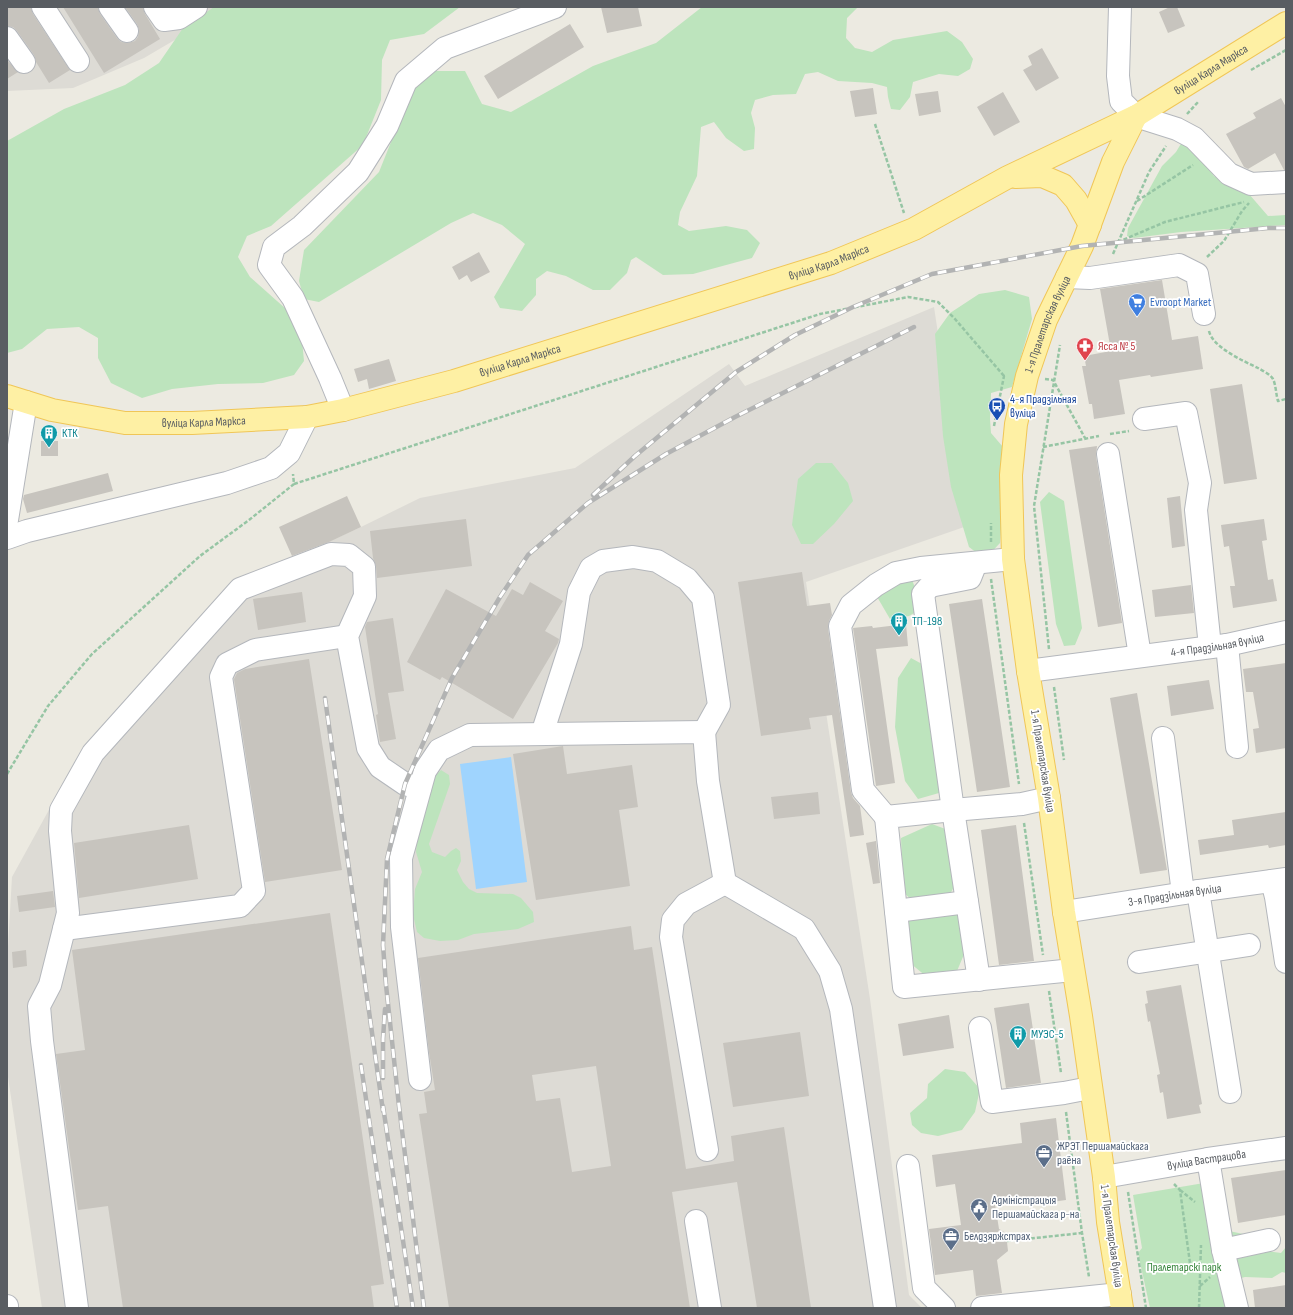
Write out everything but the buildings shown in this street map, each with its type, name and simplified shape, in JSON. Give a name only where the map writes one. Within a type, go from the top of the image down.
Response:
[{"type":"main road","name":"вуліца Карла Маркса","points":[[16,399],[52,410],[125,422],[192,422],[307,416],[343,410],[454,381],[831,263],[914,229],[1008,177],[1136,116],[1286,23]]},
{"type":"main road","points":[[1090,225],[1113,162],[1136,116]]},
{"type":"main road","name":"вуліца Карла Маркса","points":[[1008,177],[1042,176],[1063,185],[1076,200],[1090,225]]},
{"type":"main road","name":"1-я Пралетарская вуліца","points":[[1090,225],[1082,246],[1046,320],[1027,376],[1016,424],[1011,475],[1013,559],[1028,671],[1049,798],[1064,912],[1104,1177],[1108,1222],[1121,1301]]},
{"type":"street","points":[[43,7],[78,62]]},
{"type":"street","points":[[110,7],[127,31]]},
{"type":"street","points":[[155,7],[164,20],[179,18],[196,7]]},
{"type":"street","points":[[343,410],[293,298],[269,265],[274,247],[302,226],[358,172],[387,126],[406,81],[445,48],[555,7]]},
{"type":"street","points":[[1120,7],[1118,76],[1122,101],[1136,116],[1177,129],[1194,138],[1229,174],[1251,184],[1286,182]]},
{"type":"street","points":[[7,38],[24,62]]},
{"type":"street","points":[[1066,277],[1090,278],[1179,265],[1197,274],[1204,314]]},
{"type":"street","points":[[7,520],[16,399]]},
{"type":"street","points":[[1144,419],[1186,413],[1200,483],[1196,510],[1237,747]]},
{"type":"street","points":[[7,538],[26,531],[227,483],[271,468],[289,453],[307,416]]},
{"type":"street","points":[[1106,441],[1140,656]]},
{"type":"street","points":[[76,1308],[42,1041],[39,1006],[50,986],[68,913],[60,831],[61,810],[93,753],[240,589],[331,554],[349,555],[364,567],[365,596],[347,636],[368,748],[380,767],[405,784],[420,788]]},
{"type":"street","points":[[542,734],[571,644],[579,592],[591,568],[603,560],[633,557],[657,561],[687,579],[703,598],[719,705],[704,732],[708,781],[725,883]]},
{"type":"street","points":[[1013,559],[921,568],[896,573],[876,585],[851,605],[840,626],[864,790],[886,817],[904,988],[1073,970]]},
{"type":"street","points":[[979,980],[953,810],[923,594],[930,586],[970,578],[983,562]]},
{"type":"street","name":"4-я Прадзільная вуліца","points":[[1028,671],[1219,646],[1286,632]]},
{"type":"street","points":[[64,929],[240,906],[254,891],[221,677],[227,664],[255,650],[347,636]]},
{"type":"street","points":[[420,1079],[402,927],[402,858],[424,771],[439,750],[470,735],[704,732]]},
{"type":"street","points":[[1163,738],[1191,892],[1207,951],[1230,1092]]},
{"type":"street","points":[[886,817],[1022,804],[1049,798]]},
{"type":"street","points":[[1279,880],[1276,898],[1286,962]]},
{"type":"street","name":"3-я Прадзільная вуліца","points":[[1064,912],[1279,880]]},
{"type":"street","points":[[707,1150],[671,937],[673,920],[686,904],[725,883]]},
{"type":"street","points":[[725,883],[804,928],[830,971],[841,1009],[885,1308]]},
{"type":"street","points":[[896,911],[967,902]]},
{"type":"street","points":[[1139,962],[1249,945]]},
{"type":"street","points":[[980,1028],[992,1102],[1064,1093],[1090,1088]]},
{"type":"street","name":"вуліца Вастрацова","points":[[1104,1177],[1208,1158],[1286,1148]]},
{"type":"street","points":[[1208,1158],[1223,1250],[1237,1308]]},
{"type":"street","points":[[908,1166],[924,1288],[944,1308]]},
{"type":"street","points":[[696,1221],[710,1308]]},
{"type":"street","points":[[1223,1250],[1269,1240]]},
{"type":"street","points":[[982,1308],[1092,1296],[1121,1301]]},
{"type":"path","points":[[875,124],[905,217]]},
{"type":"path","points":[[1136,202],[1211,156]]},
{"type":"path","points":[[1118,242],[1165,222],[1252,200],[1242,211],[1224,241],[1193,272]]},
{"type":"path","points":[[7,774],[48,706],[92,654],[200,556],[249,520],[294,484],[820,314],[908,297],[938,302],[955,319],[1004,376]]},
{"type":"path","points":[[1204,314],[1210,335],[1218,344],[1235,356],[1265,372],[1273,379],[1278,401],[1286,399]]},
{"type":"path","points":[[1004,376],[1011,375]]},
{"type":"path","points":[[994,428],[1004,376]]},
{"type":"path","points":[[1045,379],[1053,380],[1085,438]]},
{"type":"path","points":[[1043,447],[1085,438],[1106,441],[1131,431],[1144,419]]},
{"type":"path","points":[[289,453],[294,484]]},
{"type":"path","points":[[991,516],[983,562],[992,592],[1092,1296]]},
{"type":"path","points":[[1157,1168],[1180,1190],[1190,1263],[1192,1268],[1200,1268]]},
{"type":"path","points":[[1007,1241],[1082,1233]]},
{"type":"shaded area","points":[[7,7],[231,7],[144,58],[73,88],[7,91]]},
{"type":"shaded area","points":[[934,307],[967,526],[806,582],[870,999],[909,1295],[922,1308],[42,1308],[7,1070],[7,964],[12,877],[83,748],[232,583],[293,558],[420,498],[575,468],[729,364],[745,386]]},
{"type":"green space","points":[[214,7],[460,7],[424,34],[390,40],[382,60],[381,100],[363,145],[271,226],[247,236],[238,257],[250,277],[286,309],[302,340],[304,361],[294,375],[263,383],[218,384],[172,389],[142,398],[111,383],[98,358],[98,338],[79,327],[47,329],[22,349],[7,353],[7,141],[64,109],[125,85],[159,63],[183,28]]},
{"type":"green space","points":[[702,7],[858,7],[847,18],[846,38],[855,48],[872,52],[893,40],[947,31],[962,42],[973,59],[970,69],[958,76],[939,74],[913,82],[910,97],[900,110],[891,109],[887,87],[872,83],[838,81],[818,72],[805,74],[796,94],[773,95],[755,100],[751,113],[755,128],[754,149],[744,151],[726,138],[714,122],[701,127],[697,176],[680,212],[678,225],[689,231],[726,226],[747,230],[760,243],[752,258],[693,274],[663,275],[636,257],[631,260],[627,273],[610,290],[593,290],[566,276],[547,271],[536,279],[536,295],[522,311],[500,308],[494,297],[525,244],[502,225],[473,213],[451,223],[319,302],[304,299],[299,281],[304,250],[379,172],[414,89],[434,71],[465,71],[482,104],[511,112],[593,66],[656,43]]},
{"type":"green space","points":[[1187,140],[1214,176],[1249,194],[1268,216],[1286,215],[1286,225],[1181,232],[1134,238],[1127,236],[1128,228],[1162,166],[1176,152],[1182,142]]},
{"type":"green space","points":[[1005,290],[1029,297],[1032,319],[1012,387],[991,393],[991,433],[1003,447],[1004,481],[1000,543],[985,559],[969,547],[951,487],[943,436],[935,334],[950,313],[979,294]]},
{"type":"green space","points":[[816,463],[832,463],[848,483],[853,501],[834,524],[813,544],[801,544],[792,525],[798,479]]},
{"type":"green space","points":[[1049,492],[1064,501],[1082,628],[1075,645],[1064,646],[1056,624],[1040,502]]},
{"type":"green space","points":[[910,575],[914,585],[916,612],[909,616],[890,619],[876,595]]},
{"type":"green space","points":[[911,658],[922,664],[937,726],[939,793],[918,799],[905,781],[895,727],[898,678]]},
{"type":"green space","points":[[441,770],[449,775],[450,784],[429,844],[432,852],[445,857],[456,848],[460,851],[461,861],[457,870],[463,882],[469,889],[477,893],[513,894],[521,898],[533,912],[534,922],[518,929],[474,934],[458,940],[440,941],[424,938],[417,932],[413,915],[415,889],[422,872],[416,852],[419,818],[428,783]]},
{"type":"green space","points":[[932,824],[948,830],[956,883],[948,898],[914,902],[903,892],[901,838]]},
{"type":"green space","points":[[957,912],[965,952],[957,971],[927,977],[910,963],[907,920]]},
{"type":"green space","points":[[945,1069],[965,1072],[980,1089],[975,1112],[962,1130],[938,1136],[921,1133],[912,1125],[910,1113],[927,1098],[928,1084]]},
{"type":"green space","name":"Пралетарскі парк","points":[[1204,1183],[1229,1231],[1253,1236],[1266,1251],[1281,1253],[1286,1247],[1286,1273],[1282,1272],[1272,1278],[1245,1277],[1226,1282],[1232,1308],[1150,1308],[1138,1253],[1142,1248],[1133,1195]]},
{"type":"water","points":[[511,757],[527,882],[476,889],[460,764]]},
{"type":"railway","points":[[593,495],[635,456],[736,372],[795,335],[853,307],[932,274],[1082,246],[1268,228],[1286,228]]},
{"type":"railway","points":[[424,1308],[399,1106],[383,945],[387,859],[405,784],[452,678],[500,597],[528,555],[588,503],[666,454],[735,417],[914,327]]},
{"type":"railway","points":[[325,698],[383,1111]]},
{"type":"railway","points":[[383,1078],[385,1009]]},
{"type":"railway","points":[[361,1065],[397,1308]]},
{"type":"railway","points":[[383,1106],[413,1308]]},
{"type":"place","name":"Evroopt Market","points":[[1137,317]]},
{"type":"place","name":"Ясса № 5","points":[[1085,361]]},
{"type":"place","name":"4-я Прадзільная вуліца","points":[[997,421]]},
{"type":"place","name":"КТК","points":[[49,448]]},
{"type":"place","name":"ТП-198","points":[[899,636]]},
{"type":"place","name":"МУЭС-5","points":[[1018,1049]]},
{"type":"place","name":"ЖРЭТ Першамайскага раёна","points":[[1044,1168]]},
{"type":"place","name":"Адміністрацыя Першамайскага р-на","points":[[979,1222]]},
{"type":"place","name":"Белдзяржстрах","points":[[951,1251]]}]
